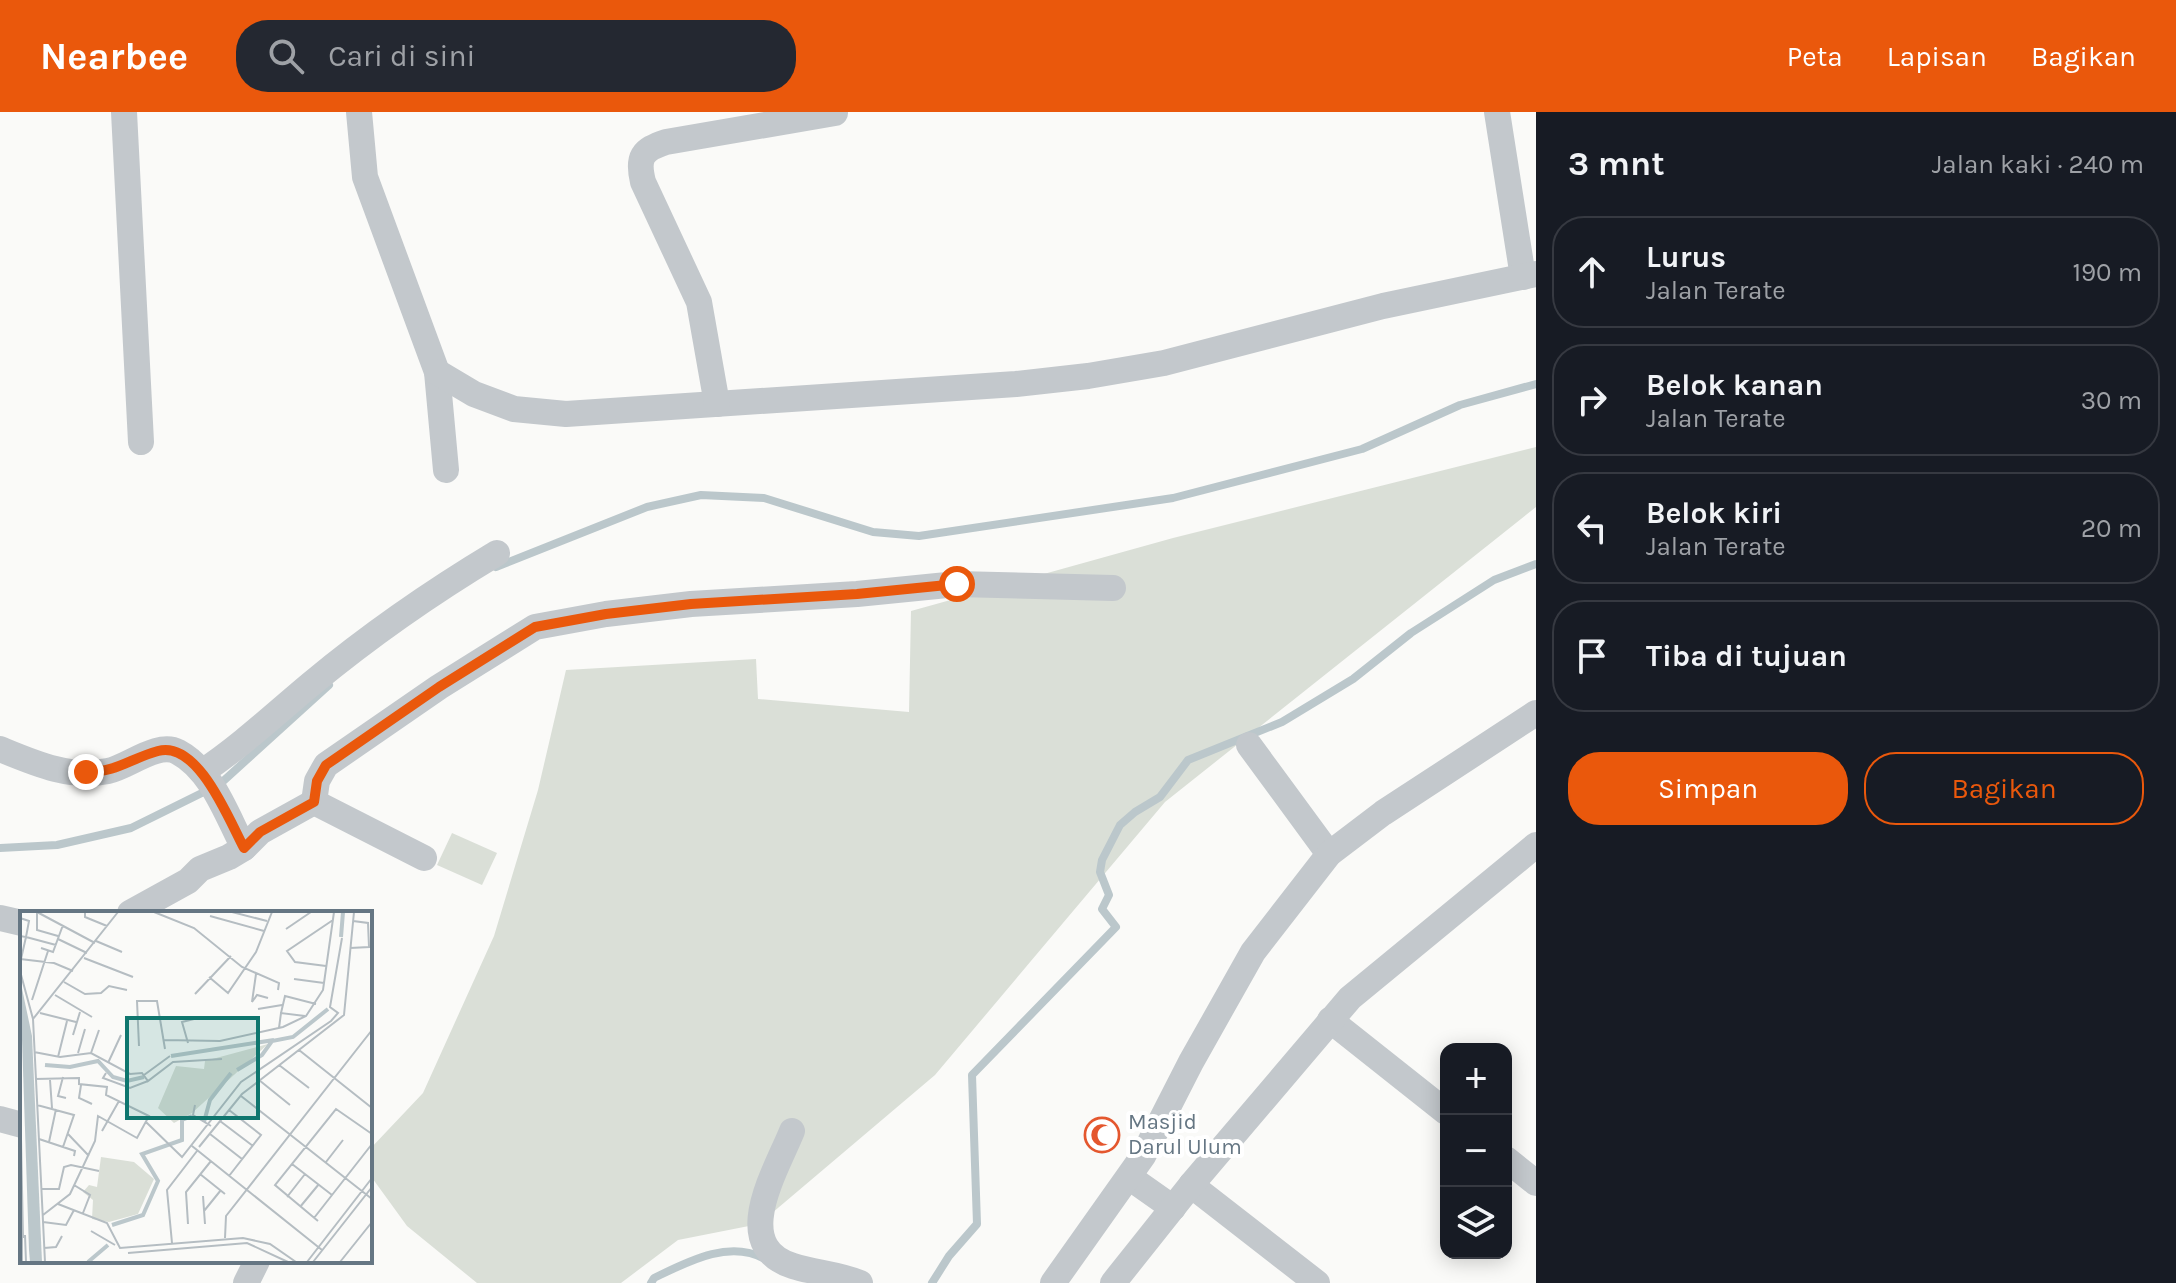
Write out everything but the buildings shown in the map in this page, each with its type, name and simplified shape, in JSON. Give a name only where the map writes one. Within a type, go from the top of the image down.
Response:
[{"type":"street","points":[[124,112],[141,442]]},
{"type":"street","points":[[359,112],[365,177],[437,372],[446,470]]},
{"type":"street","points":[[437,372],[474,394],[514,409],[566,414],[1016,384],[1164,363],[1383,306],[1530,276],[1497,112]]},
{"type":"street","points":[[717,404],[699,302],[643,182],[639,166],[641,158],[647,149],[666,142],[835,113]]},
{"type":"street","points":[[205,776],[313,682],[403,612],[497,553]]},
{"type":"street","points":[[314,802],[317,781],[326,765],[439,687],[535,627],[606,614],[691,604],[857,594],[957,584],[1113,588]]},
{"type":"street","points":[[1053,1283],[1143,1156],[1253,952],[1329,854],[1383,813],[1536,713]]},
{"type":"street","points":[[1249,745],[1329,854]]},
{"type":"street","points":[[0,749],[38,765],[86,772],[105,772],[159,751],[174,750],[205,776],[244,848]]},
{"type":"street","points":[[134,911],[188,881],[200,869],[244,848],[260,832],[314,802]]},
{"type":"street","points":[[314,802],[424,858]]},
{"type":"street","points":[[1113,1283],[1330,1020],[1373,979],[1536,845]]},
{"type":"street","points":[[0,918],[20,923]]},
{"type":"street","points":[[1330,1020],[1440,1107]]},
{"type":"street","points":[[0,1119],[20,1124]]},
{"type":"street","points":[[792,1131],[759,1216],[760,1235],[766,1247],[789,1265],[860,1283]]},
{"type":"street","points":[[1512,1164],[1536,1183]]},
{"type":"street","points":[[1129,1177],[1173,1208]]},
{"type":"street","points":[[1191,1185],[1317,1283]]},
{"type":"street","points":[[246,1283],[256,1263]]},
{"type":"shaded area","points":[[1536,447],[1536,507],[1165,802],[935,1075],[759,1224],[678,1240],[621,1283],[477,1283],[407,1226],[372,1178],[372,1147],[423,1093],[494,936],[538,790],[566,670],[756,659],[758,699],[909,712],[911,611],[1173,538]]},
{"type":"shaded area","points":[[452,833],[497,853],[482,885],[437,865]]},
{"type":"waterway","points":[[496,567],[647,507],[701,495],[764,498],[873,532],[919,536],[1173,498],[1362,449],[1460,405],[1536,384]]},
{"type":"waterway","points":[[932,1283],[949,1256],[977,1224],[972,1075],[1116,927],[1102,909],[1109,895],[1100,872],[1102,860],[1120,825],[1160,797],[1188,760],[1282,722],[1353,679],[1411,633],[1494,580],[1536,564]]},
{"type":"waterway","points":[[0,848],[57,845],[131,828],[220,784],[329,685]]},
{"type":"waterway","points":[[651,1283],[654,1278],[680,1265],[708,1255],[737,1251],[765,1259]]},
{"type":"place","name":"Masjid Darul Ulum","points":[[1102,1135]]},
{"type":"route","points":[[86,772],[105,772],[159,751],[174,750],[202,772],[244,848],[260,832],[314,802],[317,781],[326,765],[439,687],[535,627],[606,614],[691,604],[857,594],[957,584]]}]
